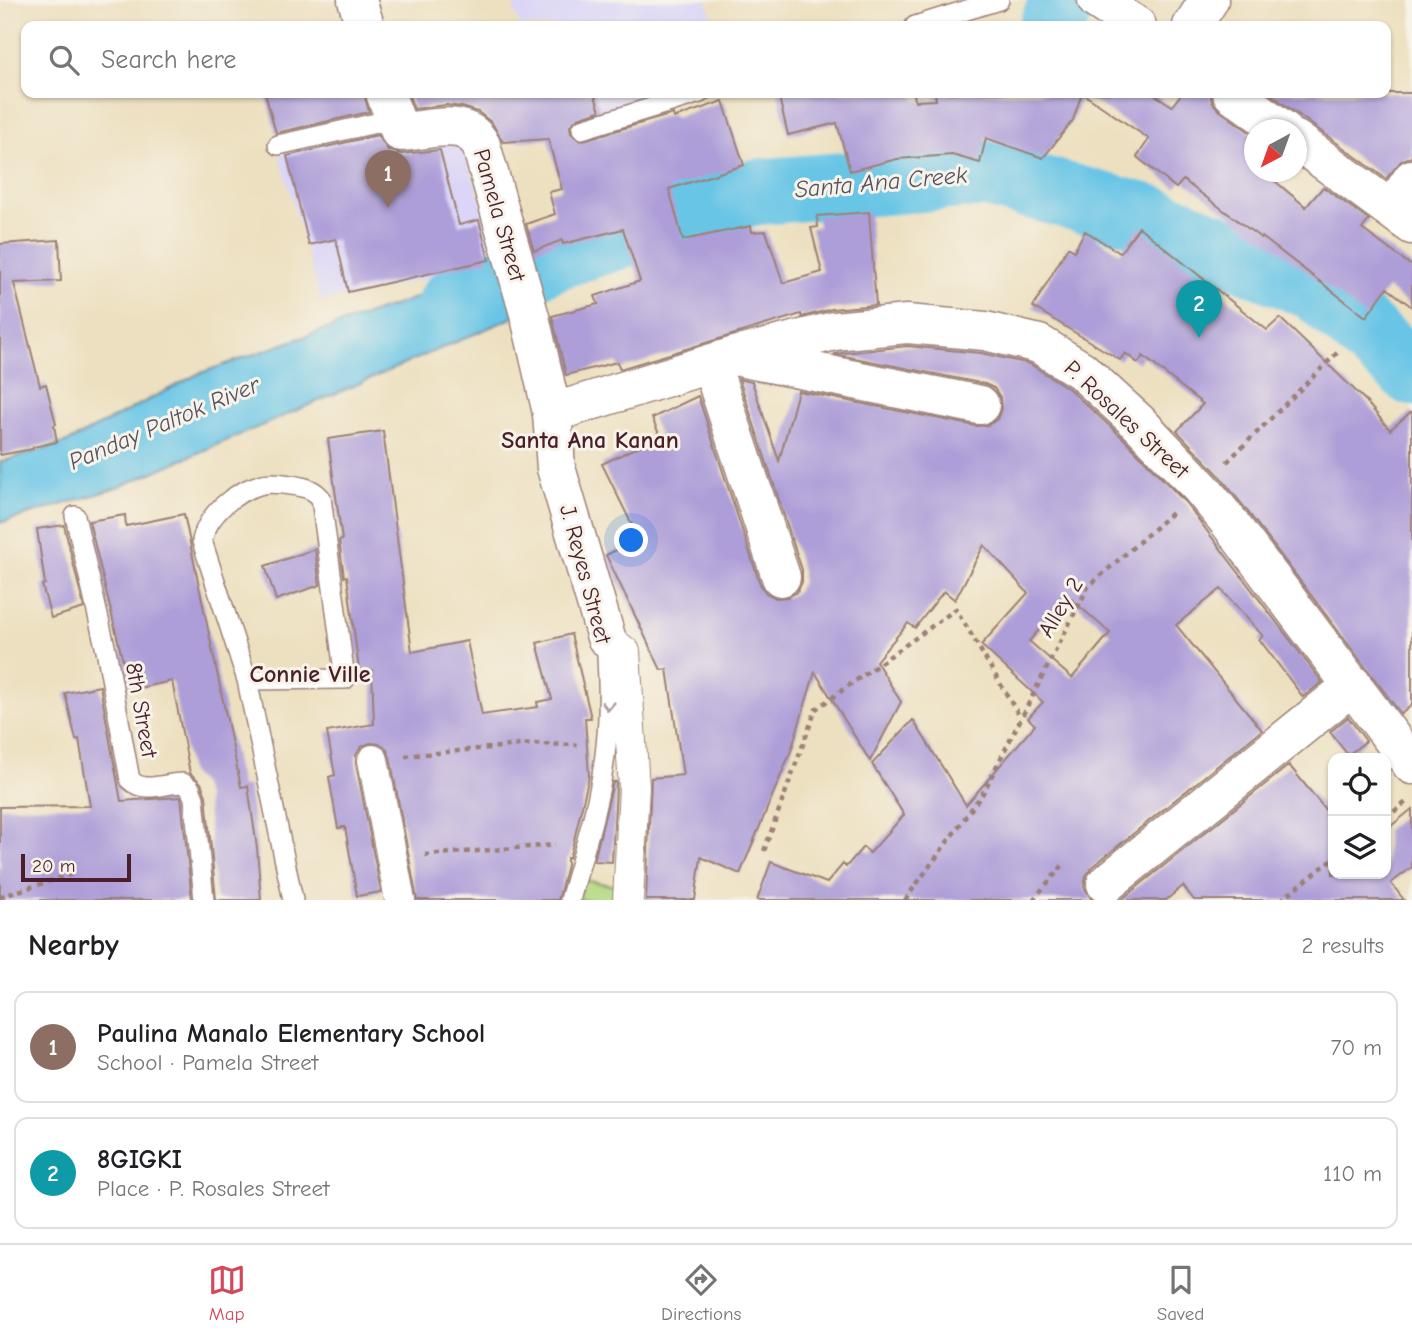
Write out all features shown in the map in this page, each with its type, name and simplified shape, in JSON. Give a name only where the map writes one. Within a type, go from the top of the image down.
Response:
[{"type":"street","points":[[357,0],[363,21]]},
{"type":"street","points":[[1097,0],[1130,21]]},
{"type":"street","points":[[1195,21],[1209,0]]},
{"type":"street","points":[[1239,98],[1268,119]]},
{"type":"street","name":"Pamela Street","points":[[390,106],[400,132],[459,127],[476,134],[530,317],[552,413]]},
{"type":"street","points":[[1307,145],[1405,204]]},
{"type":"street","name":"P. Rosales Street","points":[[552,413],[723,360],[834,331],[907,324],[985,331],[1039,344],[1081,370],[1139,424],[1201,488],[1412,765]]},
{"type":"street","points":[[781,577],[723,360],[980,405]]},
{"type":"street","name":"J. Reyes Street","points":[[552,413],[556,468],[606,637]]},
{"type":"street","points":[[606,637],[625,652],[634,787],[628,900]]},
{"type":"street","points":[[1106,884],[1353,685]]},
{"type":"street","points":[[373,760],[400,900]]},
{"type":"lane","points":[[931,21],[999,0]]},
{"type":"lane","points":[[582,129],[684,98]]},
{"type":"lane","points":[[278,145],[390,106]]},
{"type":"lane","points":[[247,680],[345,679],[321,498],[315,491],[281,483],[260,485],[226,504],[209,520],[202,541],[247,680],[293,900]]},
{"type":"lane","name":"8th Street","points":[[75,516],[107,655],[130,780],[137,787],[183,783],[190,788],[194,798],[204,900]]},
{"type":"lane","name":"J. Reyes Street","points":[[570,900],[586,844],[606,745],[609,676],[606,637]]},
{"type":"path","name":"Alley 2","points":[[905,900],[983,793],[1088,587],[1201,488],[1338,352]]},
{"type":"path","points":[[764,851],[816,709],[956,609],[1020,717]]},
{"type":"path","points":[[373,760],[531,744],[606,745]]},
{"type":"path","points":[[1388,816],[1412,797]]},
{"type":"path","points":[[392,857],[586,844]]},
{"type":"path","points":[[1281,900],[1328,863]]},
{"type":"path","points":[[1033,900],[1063,864]]},
{"type":"path","points":[[0,897],[76,873]]},
{"type":"shaded area","points":[[511,0],[706,0],[714,21],[518,21]]},
{"type":"shaded area","points":[[545,98],[665,98],[555,127]]},
{"type":"shaded area","points":[[387,129],[461,139],[500,262],[321,302],[279,154]]},
{"type":"green space","points":[[583,880],[623,887],[620,900],[579,900]]},
{"type":"water","name":"Panday Paltok River","points":[[498,269],[514,317],[114,489],[0,523],[0,462],[68,442],[198,374]]},
{"type":"building","points":[[1391,93],[1412,93],[1412,157],[1402,160],[1386,179],[1276,98],[1391,98]]},
{"type":"building","points":[[266,98],[365,98],[369,112],[276,133]]},
{"type":"building","points":[[410,98],[596,98],[600,111],[578,118],[570,126],[571,133],[580,141],[673,114],[674,118],[723,101],[744,165],[669,189],[683,240],[751,226],[752,232],[766,231],[783,283],[822,272],[811,228],[818,227],[817,216],[869,212],[876,305],[832,309],[802,317],[801,314],[620,369],[617,362],[566,375],[552,316],[598,304],[595,296],[640,281],[623,229],[563,244],[562,240],[534,251],[526,224],[555,214],[549,192],[562,189],[548,139],[503,142],[492,123],[478,112],[446,105],[414,109]]},
{"type":"building","points":[[779,98],[915,98],[915,101],[936,98],[1080,98],[1073,120],[1043,158],[986,138],[980,163],[952,155],[897,159],[850,171],[837,123],[788,135]]},
{"type":"building","points":[[1089,98],[1160,98],[1172,106],[1178,98],[1211,98],[1219,110],[1244,128],[1244,182],[1276,182],[1306,207],[1323,187],[1369,220],[1362,229],[1412,266],[1412,307],[1387,288],[1366,317],[1183,180],[1176,188],[1137,157],[1149,139]]},
{"type":"building","points":[[378,135],[388,150],[401,154],[440,150],[459,225],[479,220],[489,260],[348,292],[336,239],[309,245],[287,156]]},
{"type":"building","points":[[1139,227],[1267,330],[1280,318],[1364,399],[1390,430],[1412,411],[1412,705],[1401,714],[1245,508],[1217,473],[1177,431],[1203,404],[1143,356],[1138,363],[1125,353],[1120,360],[1033,307],[1068,247],[1074,251],[1085,231],[1120,253]]},
{"type":"building","points":[[59,240],[61,281],[14,283],[40,386],[46,384],[56,424],[57,442],[0,455],[0,244]]},
{"type":"building","points":[[907,346],[981,353],[1030,364],[1068,388],[1124,439],[1185,502],[1322,682],[1303,697],[1259,639],[1263,636],[1221,589],[1176,625],[1262,730],[1092,867],[1086,876],[1084,887],[1092,900],[757,900],[771,862],[827,883],[843,864],[846,867],[863,847],[870,853],[904,815],[872,764],[913,720],[966,805],[1035,725],[1028,718],[1043,702],[981,645],[1028,593],[984,545],[955,600],[944,591],[915,628],[908,623],[876,661],[901,702],[870,761],[815,672],[791,751],[740,874],[701,857],[695,900],[646,900],[651,778],[683,775],[667,669],[661,670],[606,555],[639,539],[602,464],[660,436],[652,418],[698,396],[760,584],[766,593],[776,598],[788,597],[797,592],[802,582],[802,570],[739,379],[752,382],[779,461],[798,391],[976,426],[988,425],[997,419],[1001,409],[1000,397],[994,388],[985,384],[834,354]],"holes":[[[1069,597],[1110,633],[1072,678],[1029,641]]]},
{"type":"building","points":[[383,431],[412,652],[467,641],[482,715],[538,707],[537,702],[552,699],[537,643],[571,634],[591,718],[585,718],[589,776],[558,900],[417,900],[390,757],[386,748],[370,743],[361,747],[356,755],[356,763],[381,892],[357,896],[345,827],[338,828],[329,777],[335,775],[327,732],[374,724],[372,670],[359,670],[347,576],[344,577],[339,541],[342,540],[328,439]]},
{"type":"building","points":[[184,514],[241,787],[248,786],[261,900],[216,900],[206,796],[201,783],[190,773],[172,681],[130,690],[89,521],[125,515],[126,526]]},
{"type":"building","points":[[64,525],[84,608],[51,618],[42,585],[45,584],[37,529]]},
{"type":"building","points":[[315,549],[320,585],[276,600],[265,566]]},
{"type":"building","points":[[100,686],[121,801],[181,797],[192,900],[0,900],[0,807],[90,806],[79,739],[76,740],[65,693]]},
{"type":"building","points":[[1348,717],[1366,741],[1351,753],[1346,753],[1330,732]]},
{"type":"building","points":[[1289,765],[1328,813],[1328,879],[1391,879],[1391,826],[1412,809],[1412,867],[1391,883],[1404,900],[1194,900],[1183,886],[1166,900],[1121,900]]},
{"type":"building","points":[[613,782],[616,782],[616,787],[612,862],[594,861]]},
{"type":"waterway","points":[[1054,21],[1063,0]]},
{"type":"waterway","name":"Santa Ana Creek","points":[[450,303],[559,256],[755,192],[985,174],[1147,217],[1315,288],[1412,373]]},
{"type":"place","name":"Paulina Manalo Elementary School","points":[[388,208]]},
{"type":"place","name":"8GIGKI","points":[[1199,338]]},
{"type":"district","name":"Santa Ana Kanan","points":[[590,440]]},
{"type":"district","name":"Connie Ville","points":[[310,674]]}]
